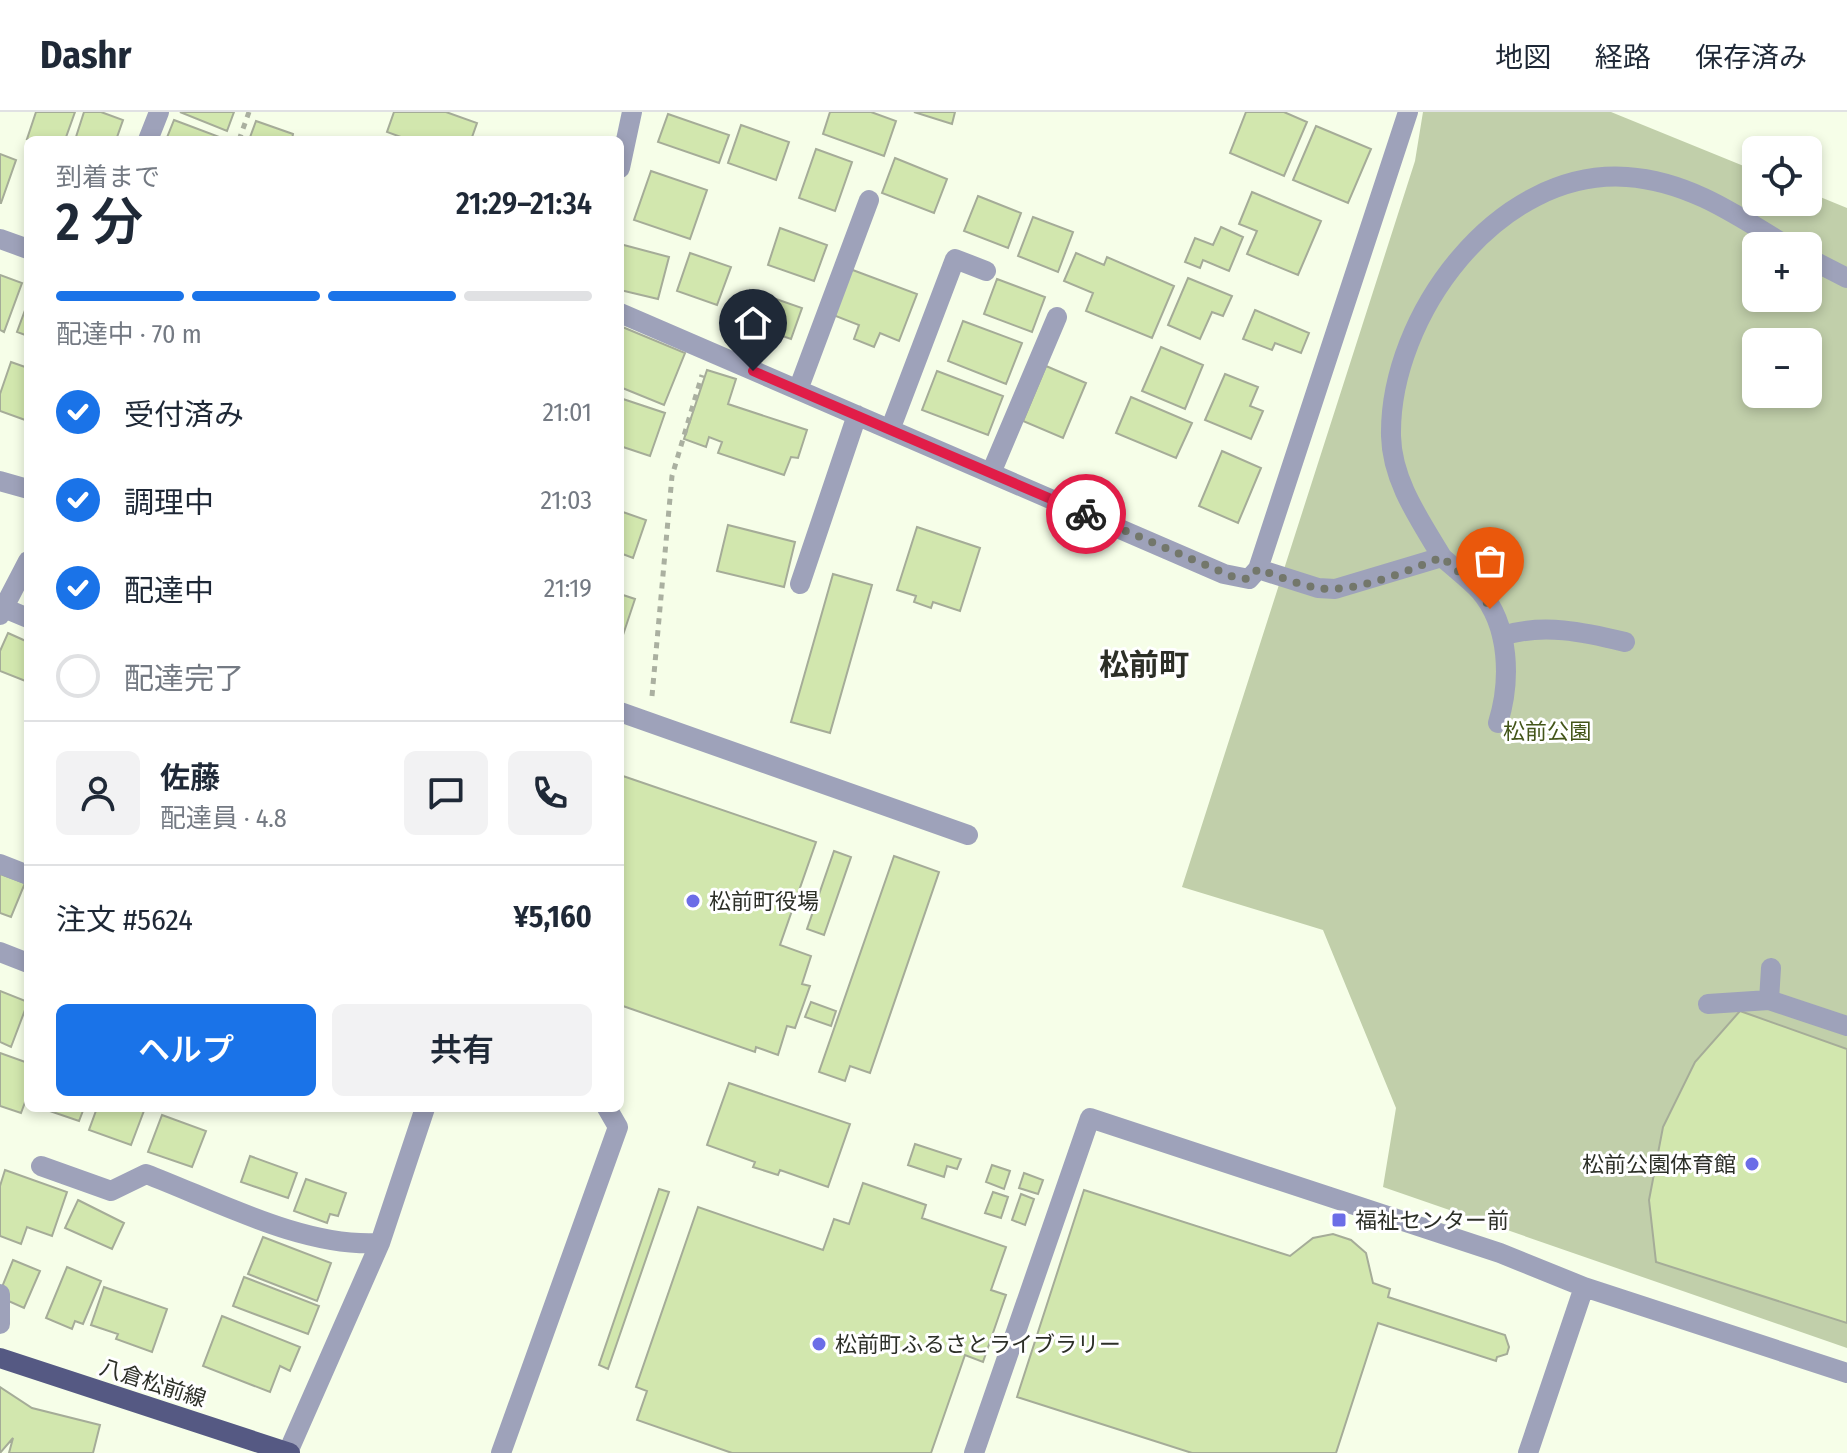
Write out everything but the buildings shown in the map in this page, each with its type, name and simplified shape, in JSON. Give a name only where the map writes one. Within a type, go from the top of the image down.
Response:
[{"type":"main road","name":"八倉松前線","points":[[0,1358],[289,1452]]},
{"type":"street","points":[[150,136],[159,112]]},
{"type":"street","points":[[624,149],[632,112]]},
{"type":"street","points":[[624,315],[1224,574],[1249,579],[1258,569],[1400,115]]},
{"type":"street","points":[[1498,723],[1506,697],[1502,636],[1481,592],[1442,557],[1404,493],[1391,438],[1396,384],[1408,344],[1440,286],[1475,241],[1513,206],[1552,187],[1589,177],[1628,177],[1665,183],[1708,197],[1764,232]]},
{"type":"street","points":[[798,390],[869,200]]},
{"type":"street","points":[[0,239],[24,248]]},
{"type":"street","points":[[890,430],[955,259],[986,271]]},
{"type":"street","points":[[1822,265],[1847,278]]},
{"type":"street","points":[[991,473],[1057,317]]},
{"type":"street","points":[[800,584],[857,415]]},
{"type":"street","points":[[0,481],[24,488]]},
{"type":"street","points":[[1258,569],[1318,588],[1335,589],[1442,557]]},
{"type":"street","points":[[24,569],[2,612],[24,617]]},
{"type":"street","points":[[1502,636],[1519,630],[1555,629],[1625,642]]},
{"type":"street","points":[[624,713],[968,835]]},
{"type":"street","points":[[0,864],[24,873]]},
{"type":"street","points":[[0,952],[24,961]]},
{"type":"street","points":[[1769,1000],[1771,968]]},
{"type":"street","points":[[1708,1004],[1769,1000],[1847,1026]]},
{"type":"street","points":[[289,1452],[380,1243],[424,1112]]},
{"type":"street","points":[[501,1453],[618,1127],[609,1112]]},
{"type":"street","points":[[974,1453],[1090,1118],[1500,1253],[1584,1287],[1847,1373]]},
{"type":"street","points":[[41,1166],[111,1191],[146,1174],[314,1237],[350,1245],[380,1243]]},
{"type":"street","points":[[1528,1453],[1584,1287]]},
{"type":"street","points":[[0,1294],[0,1324]]},
{"type":"path","points":[[240,136],[249,112]]},
{"type":"path","points":[[643,720],[651,699],[672,476],[709,351]]},
{"type":"green space","name":"松前公園","points":[[1423,112],[1611,112],[1742,165],[1742,216],[1822,216],[1822,198],[1847,208],[1847,1348],[1383,1187],[1396,1108],[1323,930],[1182,887],[1415,161]]},
{"type":"way so far","points":[[1086,514],[1236,578],[1249,579],[1258,569],[1318,588],[1335,589],[1372,580],[1442,557],[1481,592],[1490,609]]},
{"type":"place","name":"松前町役場","points":[[693,901]]},
{"type":"place","name":"松前公園体育館","points":[[1752,1164]]},
{"type":"place","name":"福祉センター前","points":[[1339,1220]]},
{"type":"place","name":"松前町ふるさとライブラリー","points":[[819,1344]]},
{"type":"district","name":"松前町","points":[[1144,665]]},
{"type":"route","points":[[753,371],[1086,514]]}]
